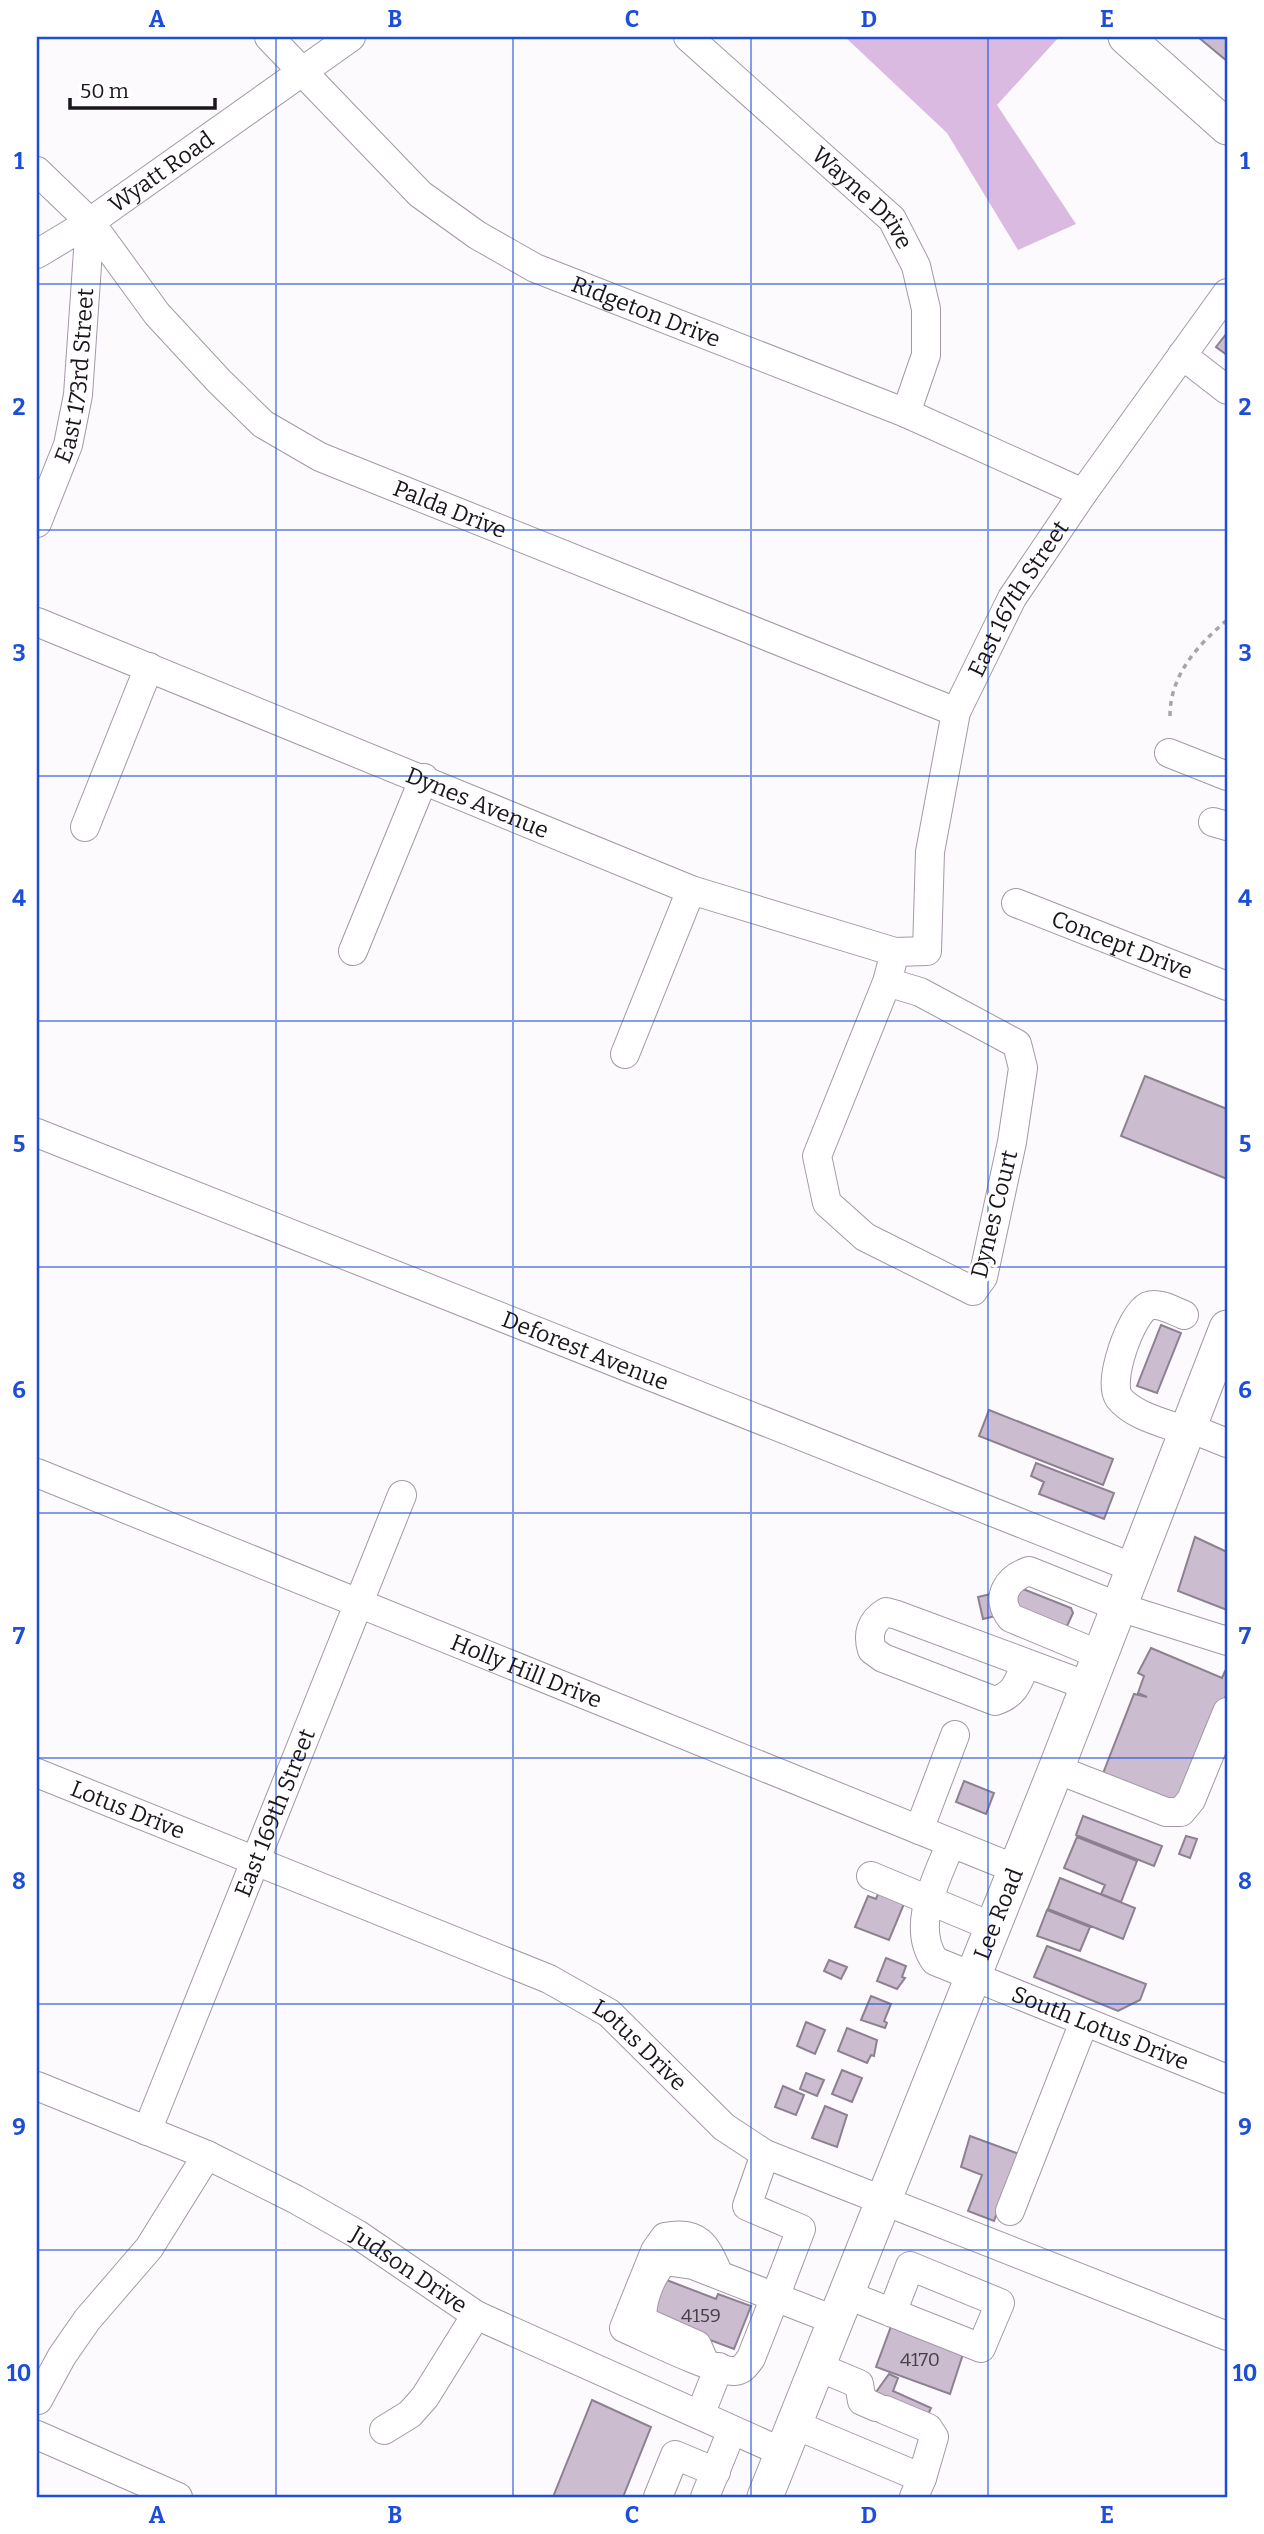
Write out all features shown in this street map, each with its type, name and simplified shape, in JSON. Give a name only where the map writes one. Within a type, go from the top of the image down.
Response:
[{"type":"main road","points":[[1126,37],[1227,127]]},
{"type":"main road","name":"Lee Road","points":[[774,2494],[788,2438],[1056,1769],[1227,1328]]},
{"type":"street","name":"Ridgeton Drive","points":[[269,37],[421,194],[477,235],[535,268],[906,413],[1083,492]]},
{"type":"street","name":"Wyatt Road","points":[[37,254],[90,222],[351,37]]},
{"type":"street","name":"Wayne Drive","points":[[688,37],[892,219],[916,266],[926,309],[926,355],[906,413]]},
{"type":"street","name":"Palda Drive","points":[[37,171],[90,222],[158,314],[219,381],[263,424],[320,457],[956,712]]},
{"type":"street","name":"East 173rd Street","points":[[37,523],[68,445],[78,395],[90,222]]},
{"type":"street","name":"East 167th Street","points":[[927,951],[930,852],[956,712],[1012,598],[1083,492],[1227,293]]},
{"type":"street","points":[[1182,355],[1227,390]]},
{"type":"street","name":"Dynes Avenue","points":[[37,622],[424,778],[691,890],[895,952],[927,951]]},
{"type":"street","points":[[85,827],[149,667]]},
{"type":"street","points":[[1168,753],[1227,776]]},
{"type":"street","points":[[353,951],[424,778]]},
{"type":"street","points":[[625,1054],[691,890]]},
{"type":"street","name":"Concept Drive","points":[[1016,903],[1227,986]]},
{"type":"street","name":"Dynes Court","points":[[887,982],[920,992],[1017,1044],[1023,1068],[1012,1142],[983,1277],[973,1292],[865,1237],[827,1203],[817,1156],[887,982],[895,952]]},
{"type":"street","name":"Deforest Avenue","points":[[37,1133],[1134,1568]]},
{"type":"street","points":[[1184,1315],[1157,1304],[1146,1307],[1137,1318],[1115,1368],[1116,1395],[1135,1410],[1227,1443]]},
{"type":"street","name":"Holly Hill Drive","points":[[37,1473],[1016,1869]]},
{"type":"street","name":"East 169th Street","points":[[147,2131],[402,1495]]},
{"type":"street","points":[[1045,1577],[1060,1538]]},
{"type":"street","points":[[1094,1671],[1010,1618],[1005,1611],[1007,1586],[1013,1577],[1029,1571],[1119,1607],[1227,1642]]},
{"type":"street","points":[[1026,1663],[1015,1690],[1008,1697],[995,1701],[883,1658],[872,1650],[871,1628],[876,1618],[886,1612],[1026,1663],[1094,1671]]},
{"type":"street","points":[[1056,1769],[1166,1812],[1181,1812],[1191,1800],[1227,1712]]},
{"type":"street","points":[[919,1830],[955,1735]]},
{"type":"street","name":"Lotus Drive","points":[[37,1773],[549,1979],[609,2013],[723,2127],[765,2154],[1227,2336]]},
{"type":"street","name":"South Lotus Drive","points":[[951,1843],[929,1901],[924,1933],[935,1961],[1227,2079]]},
{"type":"street","points":[[871,1876],[993,1927]]},
{"type":"street","points":[[1010,2211],[1084,2022]]},
{"type":"street","name":"Judson Drive","points":[[37,2087],[207,2155],[295,2199],[356,2234],[476,2315],[733,2430],[844,2445],[918,2488]]},
{"type":"street","points":[[765,2154],[747,2206],[801,2229],[775,2297],[745,2367],[735,2371],[711,2364],[624,2328],[655,2251],[665,2238],[680,2234],[694,2236],[704,2245],[719,2275],[775,2297],[892,2313]]},
{"type":"street","points":[[38,2400],[74,2338],[149,2248],[207,2155]]},
{"type":"street","points":[[384,2430],[410,2414],[425,2397],[476,2315]]},
{"type":"street","points":[[700,2415],[711,2364]]},
{"type":"street","points":[[817,2366],[859,2384],[874,2406],[928,2428],[934,2437],[918,2488]]},
{"type":"street","points":[[844,2445],[874,2406]]},
{"type":"street","points":[[658,2497],[675,2455],[710,2485],[733,2430]]},
{"type":"street","points":[[37,2435],[178,2497]]},
{"type":"path","points":[[1170,716],[1170,695],[1196,647],[1227,620]]},
{"type":"shaded area","points":[[845,37],[1059,37],[997,105],[1076,224],[1018,250],[947,133]]},
{"type":"building","points":[[1198,37],[1227,37],[1227,61]]},
{"type":"building","points":[[1227,333],[1227,355],[1216,347]]},
{"type":"building","points":[[1145,1076],[1227,1109],[1227,1179],[1121,1136]]},
{"type":"building","points":[[1161,1325],[1181,1333],[1157,1393],[1137,1386]]},
{"type":"building","points":[[989,1410],[1113,1459],[1103,1485],[979,1436]]},
{"type":"building","points":[[1036,1463],[1114,1493],[1104,1519],[1039,1494],[1044,1482],[1031,1476]]},
{"type":"building","points":[[1195,1537],[1227,1552],[1227,1610],[1178,1591]]},
{"type":"building","points":[[1018,1587],[1071,1608],[1073,1613],[1067,1626],[1063,1628],[1008,1602]]},
{"type":"building","points":[[995,1593],[1000,1615],[983,1619],[978,1597]]},
{"type":"building","points":[[1151,1648],[1222,1678],[1225,1671],[1227,1672],[1227,1693],[1216,1722],[1175,1805],[1102,1776],[1134,1694],[1147,1697],[1138,1693],[1144,1676],[1138,1673]]},
{"type":"building","points":[[964,1781],[994,1793],[986,1814],[956,1802]]},
{"type":"building","points":[[1083,1816],[1162,1846],[1154,1866],[1076,1835]]},
{"type":"building","points":[[1186,1836],[1197,1839],[1190,1858],[1179,1854]]},
{"type":"building","points":[[1077,1837],[1137,1861],[1121,1902],[1101,1894],[1105,1885],[1064,1868]]},
{"type":"building","points":[[1060,1878],[1135,1908],[1123,1939],[1048,1909]]},
{"type":"building","points":[[880,1889],[906,1899],[889,1940],[855,1927],[868,1896],[876,1899]]},
{"type":"building","points":[[1047,1910],[1090,1927],[1080,1951],[1037,1936]]},
{"type":"building","points":[[1047,1946],[1146,1984],[1140,2000],[1118,2011],[1034,1977]]},
{"type":"building","points":[[886,1958],[906,1966],[902,1977],[905,1978],[897,1989],[877,1981]]},
{"type":"building","points":[[829,1960],[847,1967],[841,1979],[824,1971]]},
{"type":"building","points":[[871,1996],[891,2004],[884,2021],[887,2023],[885,2028],[861,2020]]},
{"type":"building","points":[[806,2022],[825,2030],[815,2054],[797,2046]]},
{"type":"building","points":[[847,2028],[877,2040],[874,2056],[871,2055],[867,2063],[838,2051]]},
{"type":"building","points":[[842,2070],[862,2078],[852,2102],[832,2094]]},
{"type":"building","points":[[806,2073],[824,2080],[817,2096],[800,2089]]},
{"type":"building","points":[[783,2086],[804,2095],[796,2115],[775,2107]]},
{"type":"building","points":[[825,2106],[847,2115],[837,2147],[812,2138]]},
{"type":"building","points":[[970,2136],[1019,2154],[994,2221],[968,2211],[982,2175],[961,2167]]},
{"type":"building","points":[[664,2279],[716,2299],[718,2294],[751,2306],[734,2349],[654,2319],[652,2311]]},
{"type":"building","points":[[893,2321],[964,2351],[950,2394],[876,2367]]},
{"type":"building","points":[[889,2374],[898,2378],[893,2391],[931,2408],[927,2417],[876,2392]]},
{"type":"building","points":[[592,2400],[651,2427],[623,2497],[553,2497]]}]
